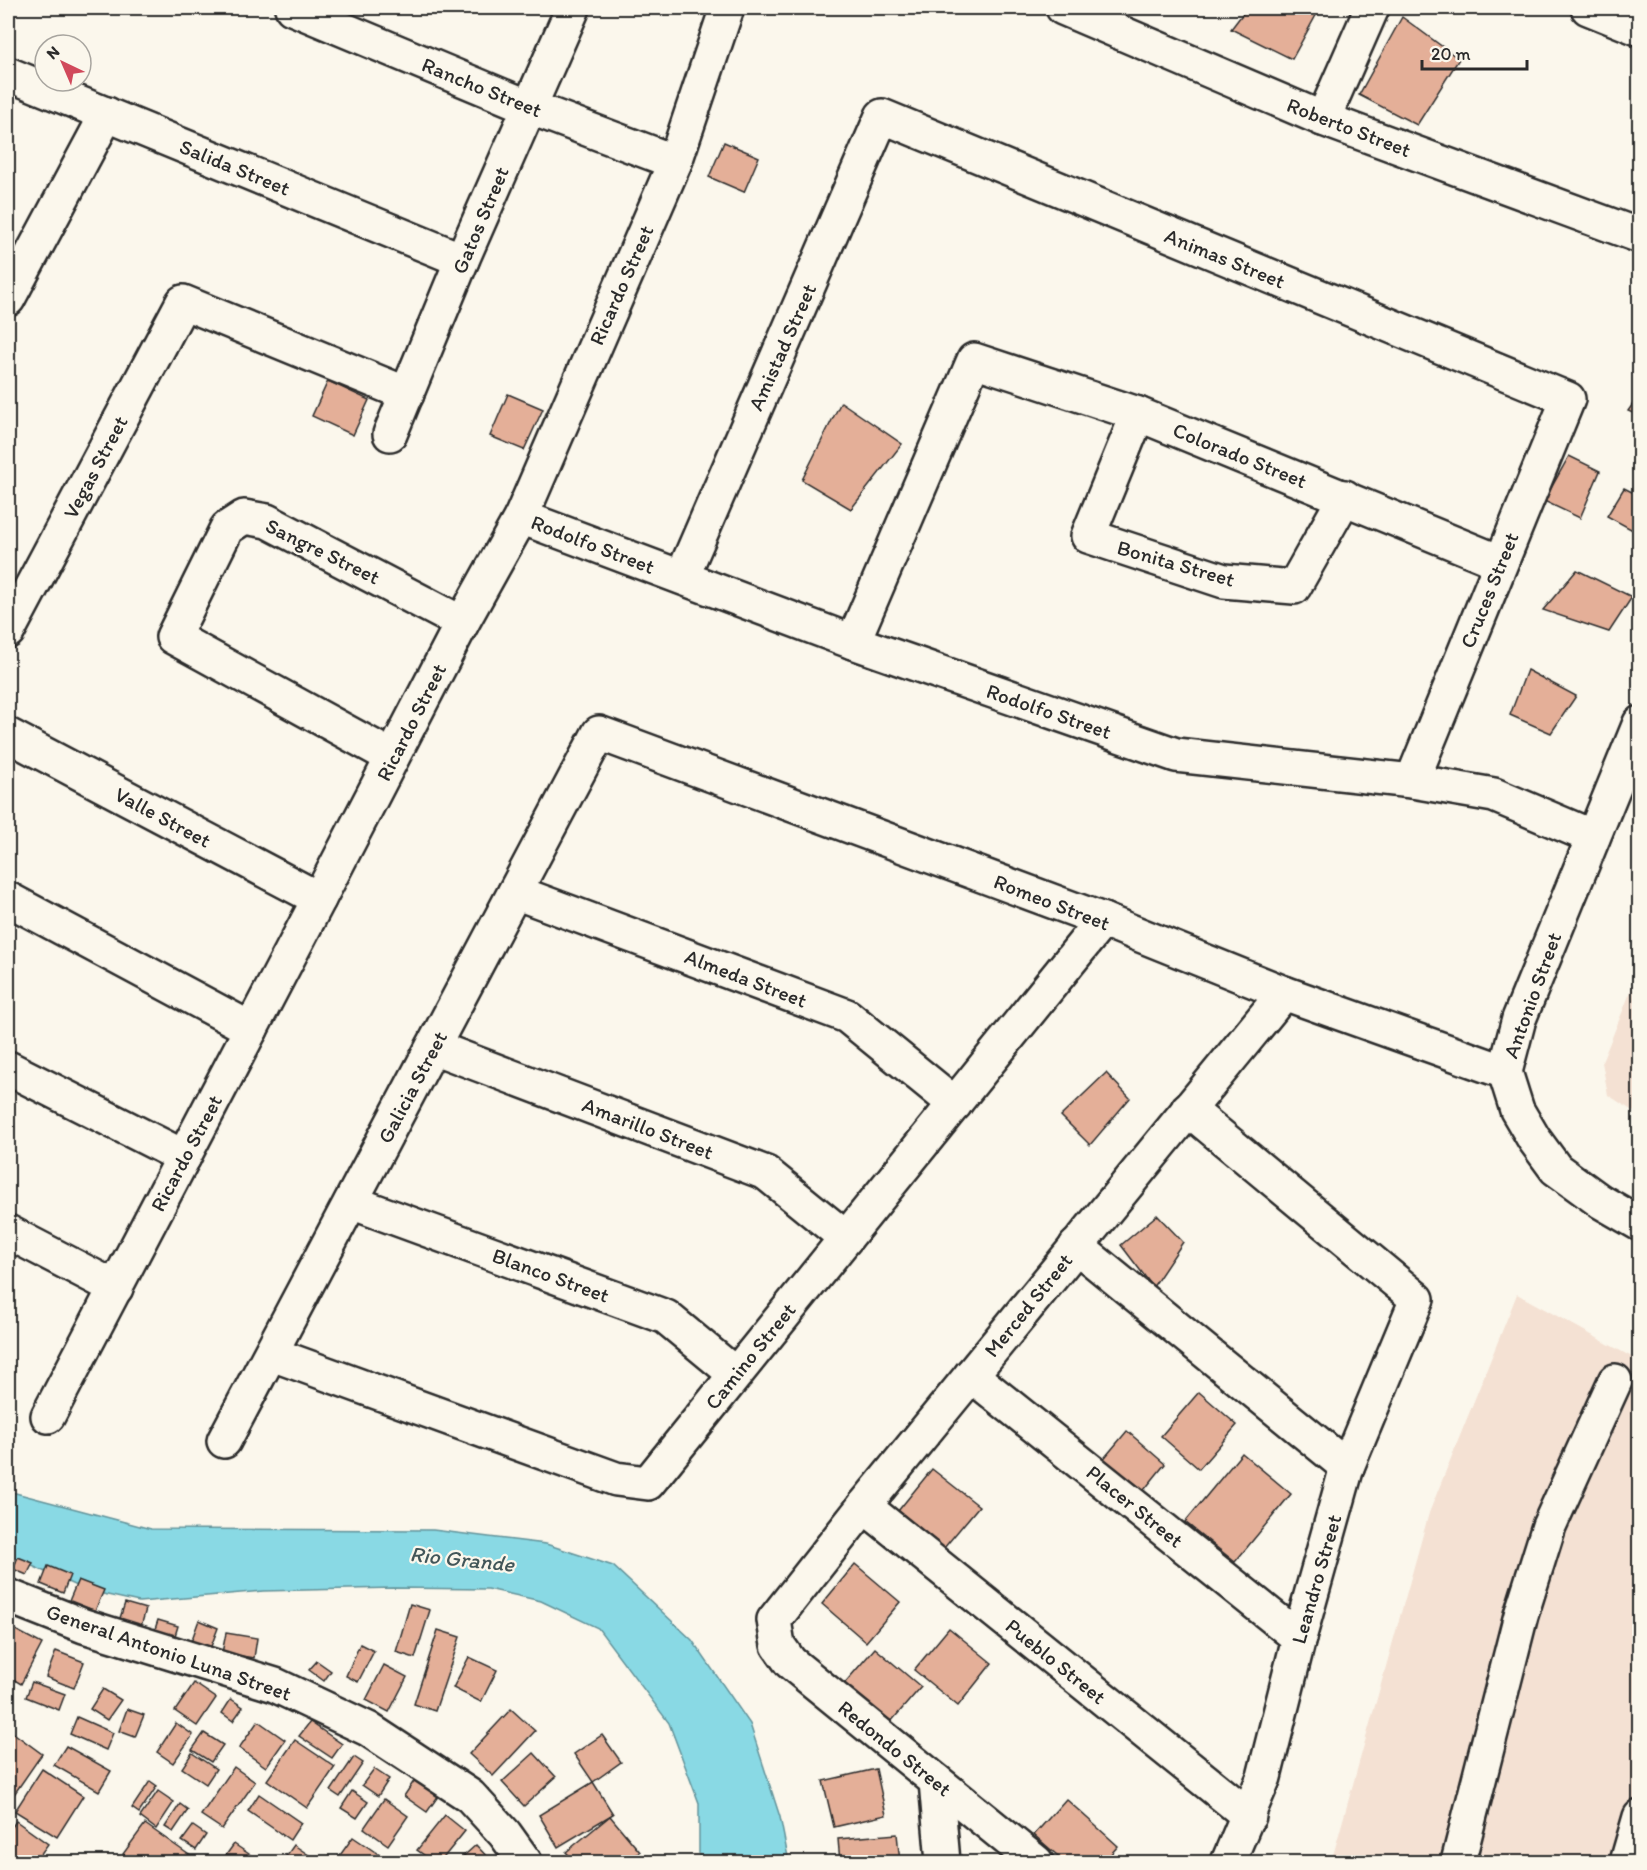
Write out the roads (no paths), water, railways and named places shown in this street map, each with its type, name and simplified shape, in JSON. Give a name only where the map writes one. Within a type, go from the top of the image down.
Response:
[{"type":"street","name":"Rancho Street","points":[[292,8],[529,107],[675,162]]},
{"type":"street","name":"Gatos Street","points":[[390,434],[462,260],[573,8]]},
{"type":"street","name":"Ricardo Street","points":[[48,1416],[320,900],[462,623],[521,516],[675,162],[728,8]]},
{"type":"street","name":"Roberto Street","points":[[1063,8],[1323,119],[1640,236]]},
{"type":"street","points":[[1323,119],[1372,8]]},
{"type":"street","points":[[1588,8],[1640,29]]},
{"type":"street","name":"Salida Street","points":[[8,74],[462,260]]},
{"type":"street","points":[[8,299],[107,114]]},
{"type":"street","name":"Animas Street","points":[[882,116],[1568,399]]},
{"type":"street","name":"Amistad Street","points":[[682,577],[882,116]]},
{"type":"street","name":"Vegas Street","points":[[8,631],[183,302],[407,394]]},
{"type":"street","name":"Colorado Street","points":[[853,642],[974,360],[1138,414],[1500,562]]},
{"type":"street","name":"Cruces Street","points":[[1412,781],[1568,399]]},
{"type":"street","name":"Bonita Street","points":[[1138,414],[1088,536],[1224,581],[1294,587],[1345,497]]},
{"type":"street","name":"Rodolfo Street","points":[[521,516],[853,642],[1176,755],[1412,781],[1494,795],[1593,837]]},
{"type":"street","name":"Sangre Street","points":[[392,757],[172,637],[227,528],[244,517],[267,521],[462,623]]},
{"type":"street","name":"Antonio Street","points":[[1640,723],[1519,1020],[1505,1072],[1517,1110],[1556,1169],[1600,1201],[1640,1224]]},
{"type":"street","name":"Galicia Street","points":[[224,1441],[599,733]]},
{"type":"street","name":"Romeo Street","points":[[599,733],[1103,920],[1284,993],[1505,1072]]},
{"type":"street","name":"Valle Street","points":[[8,735],[320,900]]},
{"type":"street","name":"Almeda Street","points":[[515,892],[847,1016],[955,1104]]},
{"type":"street","points":[[8,899],[252,1029]]},
{"type":"street","name":"Camino Street","points":[[272,1354],[616,1479],[648,1482],[1103,920]]},
{"type":"street","name":"Merced Street","points":[[774,1620],[971,1374],[1284,993]]},
{"type":"street","name":"Amarillo Street","points":[[433,1047],[766,1173],[846,1238]]},
{"type":"street","points":[[8,1068],[184,1157]]},
{"type":"street","name":"Leandro Street","points":[[1188,1109],[1417,1299],[1347,1467],[1299,1638],[1264,1777],[1228,1863]]},
{"type":"street","name":"Blanco Street","points":[[351,1202],[666,1317],[735,1374]]},
{"type":"street","points":[[8,1232],[116,1288]]},
{"type":"street","points":[[1076,1246],[1347,1467]]},
{"type":"street","name":"Placer Street","points":[[971,1374],[1299,1638]]},
{"type":"street","points":[[1458,1863],[1521,1615],[1549,1526],[1615,1381]]},
{"type":"street","name":"Pueblo Street","points":[[864,1506],[1249,1816]]},
{"type":"street","name":"General Antonio Luna Street","points":[[8,1596],[84,1626],[275,1685],[368,1730],[470,1796],[505,1834],[525,1863]]},
{"type":"street","name":"Redondo Street","points":[[774,1620],[778,1645],[790,1662],[1036,1863]]},
{"type":"street","points":[[936,1781],[943,1863]]},
{"type":"street","points":[[1627,1863],[1640,1817]]},
{"type":"water","name":"Rio Grande","points":[[8,1491],[151,1529],[433,1530],[546,1544],[613,1566],[692,1640],[750,1724],[780,1817],[789,1862],[699,1862],[699,1803],[669,1723],[598,1628],[541,1601],[488,1589],[393,1588],[263,1591],[139,1602],[85,1590],[8,1555]]}]
